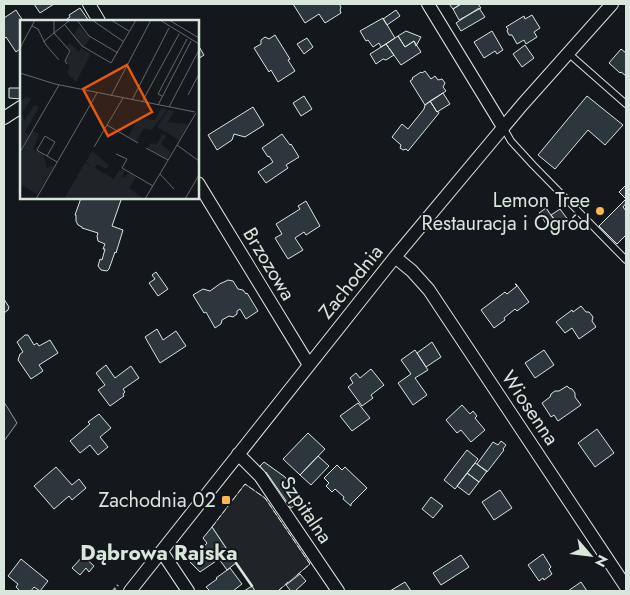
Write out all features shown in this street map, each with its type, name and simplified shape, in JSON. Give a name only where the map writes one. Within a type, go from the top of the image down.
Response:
[{"type":"street","points":[[88,4],[98,20]]},
{"type":"street","points":[[428,4],[503,127]]},
{"type":"street","name":"Zachodnia","points":[[130,591],[395,257],[503,127],[612,4]]},
{"type":"street","points":[[4,118],[20,108]]},
{"type":"street","name":"Brzozowa","points":[[199,185],[309,365]]},
{"type":"street","name":"Wiosenna","points":[[395,257],[412,271],[429,290],[626,587]]},
{"type":"street","name":"Szpitalna","points":[[238,454],[260,476],[338,591]]},
{"type":"street","points":[[162,552],[188,591]]},
{"type":"lane","points":[[568,53],[626,104]]},
{"type":"lane","points":[[503,127],[511,141],[533,165],[626,260]]},
{"type":"shaded area","points":[[4,402],[17,423],[4,441]]},
{"type":"shaded area","points":[[245,484],[265,498],[310,564],[278,591],[255,591],[212,527]]},
{"type":"building","points":[[34,4],[54,4],[40,13]]},
{"type":"building","points":[[293,4],[339,4],[341,13],[325,23],[319,14],[305,23]]},
{"type":"building","points":[[449,4],[461,4],[453,9]]},
{"type":"building","points":[[461,4],[478,4],[481,8],[459,20],[453,9]]},
{"type":"building","points":[[80,8],[88,20],[66,20],[70,17],[69,15]]},
{"type":"building","points":[[479,8],[485,17],[461,31],[456,23]]},
{"type":"building","points":[[16,10],[22,20],[20,20],[20,49],[16,52],[6,37],[4,39],[4,18]]},
{"type":"building","points":[[396,10],[400,16],[387,25],[383,19]]},
{"type":"building","points":[[532,15],[540,28],[534,32],[537,37],[526,44],[524,40],[517,44],[512,35],[509,35],[506,27],[524,16],[525,19]]},
{"type":"building","points":[[383,18],[395,38],[381,47],[379,43],[373,47],[368,40],[366,41],[360,31]]},
{"type":"building","points":[[406,31],[421,37],[416,46],[414,41],[405,47],[398,36]]},
{"type":"building","points":[[492,31],[503,50],[497,54],[495,51],[484,58],[474,42]]},
{"type":"building","points":[[275,35],[295,71],[278,82],[271,70],[269,72],[254,48],[261,44],[261,40],[265,37],[269,39]]},
{"type":"building","points":[[398,36],[405,47],[414,41],[421,52],[401,65],[386,44]]},
{"type":"building","points":[[307,38],[313,47],[304,54],[297,44]]},
{"type":"building","points":[[386,44],[394,55],[376,64],[370,54]]},
{"type":"building","points":[[525,45],[534,58],[522,67],[513,54]]},
{"type":"building","points":[[199,47],[204,55],[199,58]]},
{"type":"building","points":[[621,49],[626,53],[626,76],[609,63]]},
{"type":"building","points":[[425,71],[431,79],[435,76],[438,80],[442,79],[445,83],[443,87],[446,91],[425,105],[410,81]]},
{"type":"building","points":[[9,88],[20,88],[20,99],[9,98]]},
{"type":"building","points":[[443,93],[450,104],[437,112],[430,101]]},
{"type":"building","points":[[304,96],[312,109],[301,116],[293,103]]},
{"type":"building","points":[[587,96],[623,125],[605,145],[588,130],[555,169],[538,155]]},
{"type":"building","points":[[430,101],[439,113],[408,151],[406,149],[403,150],[400,148],[401,145],[392,137],[402,124],[408,129]]},
{"type":"building","points":[[253,107],[264,125],[245,137],[234,134],[232,140],[217,150],[208,135]]},
{"type":"building","points":[[282,134],[299,157],[286,165],[288,168],[266,183],[258,172],[273,162],[262,148]]},
{"type":"building","points":[[626,187],[626,199],[619,192]]},
{"type":"building","points":[[81,199],[121,200],[112,226],[123,230],[116,253],[107,271],[101,270],[98,266],[100,259],[102,260],[105,244],[98,241],[98,233],[78,225],[75,215]]},
{"type":"building","points":[[626,199],[623,207],[626,211],[626,235],[617,244],[599,226]]},
{"type":"building","points":[[306,201],[320,226],[306,235],[304,232],[295,238],[303,250],[288,259],[275,238],[282,234],[276,224],[300,209],[298,206]]},
{"type":"building","points":[[546,208],[561,227],[554,232],[539,213]]},
{"type":"building","points":[[560,209],[569,221],[561,227],[551,215]]},
{"type":"building","points":[[156,272],[168,289],[158,296],[149,283],[155,279],[152,275]]},
{"type":"building","points":[[228,280],[233,281],[238,289],[247,293],[258,311],[246,319],[240,309],[237,311],[237,314],[222,320],[221,324],[215,328],[193,295],[203,289],[210,291]]},
{"type":"building","points":[[516,284],[529,302],[517,311],[515,309],[494,328],[481,310],[505,292],[507,294],[517,286]]},
{"type":"building","points":[[4,299],[9,307],[4,313]]},
{"type":"building","points":[[581,306],[593,317],[592,321],[596,327],[579,339],[572,328],[565,333],[556,322]]},
{"type":"building","points":[[157,329],[163,340],[176,331],[186,346],[160,363],[145,337]]},
{"type":"building","points":[[25,335],[28,335],[34,345],[37,343],[39,346],[50,340],[58,353],[39,365],[43,371],[31,379],[18,360],[23,352],[17,342]]},
{"type":"building","points":[[432,342],[441,357],[426,367],[417,353]]},
{"type":"building","points":[[415,350],[428,370],[415,378],[427,395],[413,405],[398,383],[411,374],[401,360]]},
{"type":"building","points":[[544,350],[554,365],[535,378],[525,363]]},
{"type":"building","points":[[106,365],[115,378],[131,366],[139,378],[123,389],[125,392],[124,396],[110,406],[98,390],[105,385],[96,373]]},
{"type":"building","points":[[371,369],[384,385],[371,395],[373,398],[362,406],[348,387],[353,383],[350,378],[356,373],[360,378]]},
{"type":"building","points":[[567,386],[575,393],[575,397],[581,405],[558,421],[554,415],[551,417],[542,403],[555,391],[559,391]]},
{"type":"building","points":[[358,403],[370,418],[352,431],[340,416]]},
{"type":"building","points":[[462,405],[470,414],[473,411],[477,416],[475,418],[485,430],[471,442],[461,430],[457,433],[446,420]]},
{"type":"building","points":[[99,414],[111,428],[100,437],[108,447],[98,455],[90,445],[80,453],[70,441],[90,424],[88,422]]},
{"type":"building","points":[[597,429],[614,453],[595,467],[578,443]]},
{"type":"building","points":[[308,433],[325,449],[300,475],[283,459]]},
{"type":"building","points":[[501,441],[506,445],[504,450],[487,472],[477,464],[493,442],[498,445]]},
{"type":"building","points":[[467,450],[478,459],[455,489],[444,480]]},
{"type":"building","points":[[318,456],[329,466],[311,485],[300,475]]},
{"type":"building","points":[[264,462],[285,477],[302,500],[291,508],[260,466]]},
{"type":"building","points":[[475,463],[487,471],[479,482],[467,473]]},
{"type":"building","points":[[337,465],[342,470],[345,467],[367,488],[351,506],[335,489],[332,492],[326,486],[329,483],[324,478]]},
{"type":"building","points":[[56,467],[72,485],[79,479],[86,488],[72,500],[69,496],[54,509],[34,486]]},
{"type":"building","points":[[467,473],[479,482],[469,495],[457,486]]},
{"type":"building","points":[[500,490],[512,508],[494,520],[482,502]]},
{"type":"building","points":[[431,497],[443,506],[433,518],[422,509]]},
{"type":"building","points":[[212,527],[236,563],[227,570],[219,559],[200,572],[190,562],[207,543],[203,538]]},
{"type":"building","points":[[543,554],[551,567],[549,569],[552,574],[539,581],[528,565]]},
{"type":"building","points":[[461,555],[469,567],[441,585],[433,573]]},
{"type":"building","points":[[83,556],[94,566],[89,572],[86,568],[80,575],[72,568]]},
{"type":"building","points":[[21,559],[48,581],[40,591],[34,587],[31,591],[20,591],[16,587],[18,584],[8,576]]},
{"type":"building","points":[[230,568],[242,584],[233,591],[210,591],[206,587],[216,578]]},
{"type":"building","points":[[300,574],[306,581],[295,591],[288,591],[290,590],[286,585]]},
{"type":"building","points":[[405,582],[411,591],[390,591]]},
{"type":"building","points":[[581,582],[587,591],[568,591]]},
{"type":"building","points":[[252,586],[255,591],[244,591]]},
{"type":"fence","points":[[212,527],[245,484],[265,498],[310,564],[296,576]]},
{"type":"fence","points":[[278,591],[288,582]]},
{"type":"wall","points":[[236,563],[252,586]]},
{"type":"place","name":"Lemon Tree Restauracja i Ogród","points":[[600,211]]},
{"type":"place","name":"Zachodnia 02","points":[[226,500]]},
{"type":"district","name":"Dąbrowa Rajska","points":[[159,553]]}]
